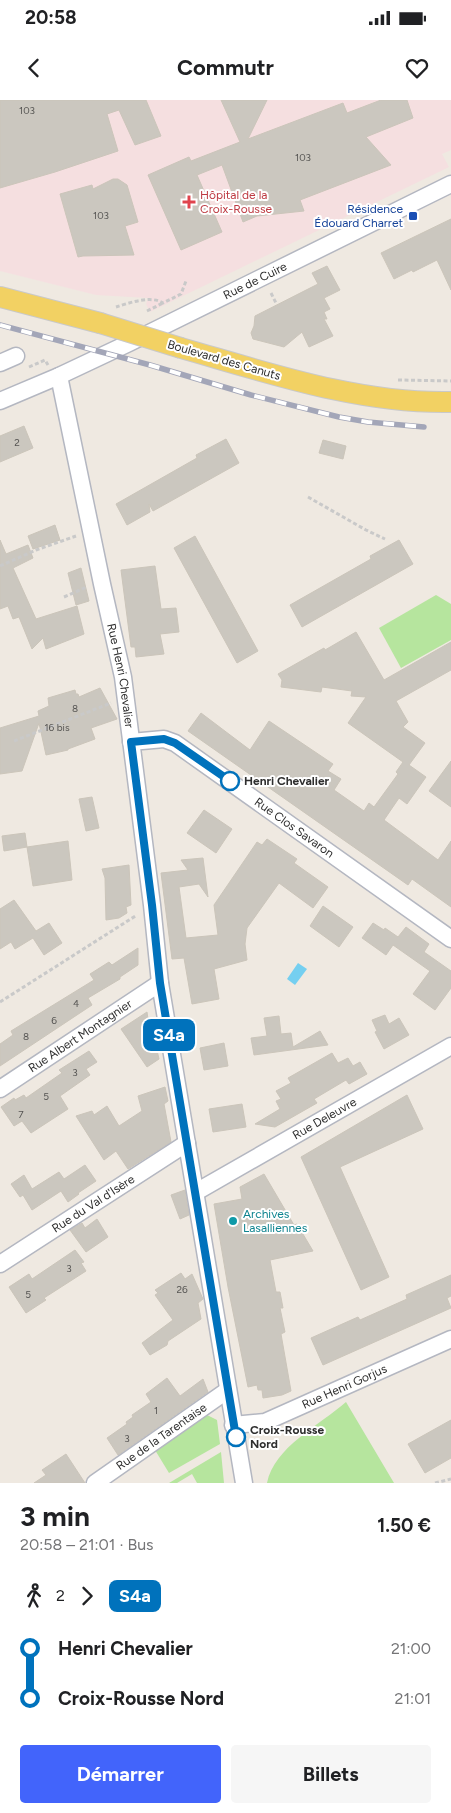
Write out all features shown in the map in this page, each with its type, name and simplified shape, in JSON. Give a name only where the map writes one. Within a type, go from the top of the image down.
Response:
[{"type":"main road","name":"Boulevard des Canuts","points":[[0,298],[100,323],[286,378],[364,396],[451,402]]},
{"type":"street","name":"Rue de Cuire","points":[[0,401],[59,376],[451,184]]},
{"type":"street","points":[[0,363],[16,356]]},
{"type":"street","name":"Rue Henri Chevalier","points":[[59,376],[123,676],[160,983],[244,1483]]},
{"type":"street","name":"Rue Clos Savaron","points":[[131,742],[164,739],[175,743],[451,939]]},
{"type":"street","name":"Rue Albert Montagnier","points":[[0,1089],[160,983]]},
{"type":"street","name":"Rue Deleuvre","points":[[196,1192],[451,1046]]},
{"type":"street","name":"Rue du Val d'Isère","points":[[0,1264],[187,1143]]},
{"type":"street","name":"Rue Henri Gorjus","points":[[234,1425],[265,1422],[451,1339]]},
{"type":"street","name":"Rue de la Tarentaise","points":[[95,1483],[228,1390]]},
{"type":"path","points":[[147,311],[181,294],[186,281]]},
{"type":"path","points":[[271,293],[276,303]]},
{"type":"path","points":[[116,307],[130,302],[152,300],[159,300],[163,303]]},
{"type":"path","points":[[32,365],[43,361]]},
{"type":"path","points":[[389,380],[451,381]]},
{"type":"path","points":[[308,497],[385,539]]},
{"type":"path","points":[[0,566],[36,550],[91,531]]},
{"type":"path","points":[[64,597],[102,584]]},
{"type":"path","points":[[14,741],[116,701]]},
{"type":"path","points":[[0,1002],[152,905]]},
{"type":"path","points":[[436,1483],[451,1479]]},
{"type":"shaded area","name":"Hôpital de la Croix-Rousse","points":[[0,100],[451,100],[451,150],[442,154],[449,167],[150,312],[146,304],[148,298],[96,295],[0,271]]},
{"type":"green space","points":[[436,595],[451,604],[451,640],[401,668],[379,628]]},
{"type":"green space","points":[[346,1402],[394,1483],[267,1483],[271,1470],[288,1448]]},
{"type":"green space","points":[[205,1414],[217,1420],[220,1444],[169,1473],[155,1450]]},
{"type":"green space","points":[[221,1452],[224,1483],[197,1483],[192,1474],[177,1483],[169,1483]]},
{"type":"water","points":[[298,963],[307,969],[295,985],[287,979]]},
{"type":"building","points":[[0,100],[146,100],[161,136],[135,145],[119,110],[107,114],[118,151],[0,188]]},
{"type":"building","points":[[221,100],[267,100],[248,139],[343,103],[347,113],[381,100],[407,100],[413,118],[366,137],[391,165],[300,200],[304,211],[257,216],[243,222],[222,165],[197,175],[222,232],[181,250],[148,175],[189,157],[191,161],[240,142]]},
{"type":"building","points":[[113,179],[118,179],[127,185],[138,222],[125,226],[134,255],[78,257],[60,194],[92,185],[93,189]]},
{"type":"building","points":[[451,219],[451,290],[437,260],[394,279],[381,253]]},
{"type":"building","points":[[327,266],[340,290],[324,298],[330,309],[324,312],[327,319],[324,319],[333,336],[309,347],[302,332],[284,347],[253,339],[251,333],[255,316],[318,284],[312,273]]},
{"type":"building","points":[[24,426],[33,448],[0,462],[0,436]]},
{"type":"building","points":[[226,439],[239,463],[153,511],[149,504],[150,512],[127,525],[116,504],[197,458],[196,455]]},
{"type":"building","points":[[323,440],[346,446],[343,459],[319,453]]},
{"type":"building","points":[[55,525],[60,540],[33,549],[28,536]]},
{"type":"building","points":[[195,536],[258,651],[237,663],[174,548]]},
{"type":"building","points":[[0,540],[6,554],[28,545],[33,558],[13,568],[36,619],[77,606],[84,634],[46,649],[43,638],[32,649],[19,617],[13,619],[8,606],[0,609]]},
{"type":"building","points":[[399,540],[413,564],[302,627],[290,605],[371,559],[370,556]]},
{"type":"building","points":[[155,566],[161,609],[176,608],[179,632],[160,634],[164,654],[136,657],[135,647],[131,647],[121,570]]},
{"type":"building","points":[[81,568],[89,601],[76,605],[68,573]]},
{"type":"building","points":[[356,632],[384,680],[451,642],[451,670],[396,701],[408,722],[403,727],[425,743],[409,765],[426,777],[407,804],[399,798],[384,820],[438,860],[451,841],[451,907],[412,879],[408,885],[188,731],[201,713],[250,750],[269,721],[333,764],[328,771],[341,779],[334,790],[364,811],[369,803],[374,807],[398,774],[396,772],[403,762],[348,723],[366,697],[351,696],[352,691],[322,687],[321,692],[281,687],[282,680],[278,674]]},
{"type":"building","points":[[100,688],[117,719],[91,728],[95,739],[68,750],[46,755],[39,723],[22,771],[0,774],[0,728],[39,716],[38,711],[49,706],[48,698],[75,690],[79,697]]},
{"type":"building","points":[[451,761],[451,807],[429,791]]},
{"type":"building","points":[[92,797],[99,828],[86,831],[79,799]]},
{"type":"building","points":[[204,810],[232,829],[216,853],[187,833]]},
{"type":"building","points":[[25,833],[27,847],[4,851],[2,836]]},
{"type":"building","points":[[267,839],[297,859],[294,863],[328,887],[313,908],[279,883],[247,928],[245,944],[247,960],[214,969],[219,999],[192,1004],[184,958],[172,959],[161,873],[188,870],[181,860],[203,858],[208,897],[199,884],[179,887],[186,938],[218,935],[214,905],[257,842],[262,845]]},
{"type":"building","points":[[68,841],[72,880],[33,886],[27,847]]},
{"type":"building","points":[[129,865],[131,905],[126,907],[127,913],[119,918],[106,920],[105,878],[102,869]]},
{"type":"building","points":[[14,900],[36,931],[49,923],[62,943],[44,955],[33,938],[15,949],[11,942],[0,949],[0,909]]},
{"type":"building","points":[[323,906],[353,927],[339,947],[310,926]]},
{"type":"building","points":[[373,923],[384,930],[385,928],[398,937],[406,927],[429,944],[424,952],[451,971],[451,988],[435,1010],[413,994],[430,971],[393,945],[386,955],[362,938]]},
{"type":"building","points":[[138,948],[138,965],[120,977],[120,979],[88,998],[92,1005],[0,1066],[0,1044],[13,1035],[11,1031],[94,980],[90,974],[109,962],[112,965]]},
{"type":"building","points":[[147,1012],[152,1046],[156,1046],[159,1059],[147,1067],[121,1029]]},
{"type":"building","points":[[385,1015],[389,1024],[399,1018],[409,1035],[384,1049],[375,1032],[377,1031],[372,1020]]},
{"type":"building","points":[[279,1016],[281,1034],[291,1033],[293,1047],[320,1031],[328,1045],[254,1055],[251,1038],[267,1036],[264,1018]]},
{"type":"building","points":[[224,1043],[228,1066],[204,1070],[200,1048]]},
{"type":"building","points":[[89,1051],[97,1062],[86,1069],[90,1075],[60,1096],[68,1109],[31,1133],[22,1121],[14,1126],[1,1107],[14,1098],[15,1100],[24,1095],[26,1098],[62,1073],[59,1070]]},
{"type":"building","points":[[332,1053],[338,1063],[348,1058],[353,1066],[360,1062],[367,1074],[349,1084],[346,1080],[314,1099],[317,1103],[275,1127],[255,1124],[280,1109],[276,1101],[281,1099],[276,1091],[291,1083],[288,1078]]},
{"type":"building","points":[[165,1087],[168,1101],[164,1104],[171,1142],[128,1169],[116,1151],[104,1160],[76,1116],[92,1111],[94,1115],[107,1106],[119,1126],[142,1111],[138,1096]]},
{"type":"building","points":[[407,1095],[423,1129],[340,1167],[389,1277],[361,1290],[301,1157]]},
{"type":"building","points":[[242,1104],[246,1127],[213,1132],[209,1109]]},
{"type":"building","points":[[85,1165],[96,1181],[68,1202],[61,1191],[32,1210],[23,1195],[20,1197],[11,1184],[24,1175],[32,1189],[59,1172],[64,1179]]},
{"type":"building","points":[[264,1174],[294,1225],[297,1224],[313,1251],[270,1260],[276,1292],[280,1292],[283,1308],[280,1308],[285,1332],[281,1334],[291,1391],[282,1395],[263,1398],[262,1390],[258,1390],[257,1385],[248,1387],[214,1204],[242,1199],[240,1187]]},
{"type":"building","points":[[185,1190],[189,1215],[180,1219],[171,1195]]},
{"type":"building","points":[[97,1219],[108,1237],[86,1252],[70,1230],[82,1223],[85,1228]]},
{"type":"building","points":[[75,1250],[84,1262],[81,1263],[86,1271],[44,1298],[46,1300],[26,1313],[9,1287],[29,1274],[32,1279]]},
{"type":"building","points":[[181,1273],[185,1279],[192,1274],[203,1299],[198,1303],[201,1319],[168,1341],[167,1345],[150,1355],[142,1343],[173,1320],[155,1295],[158,1293],[155,1290]]},
{"type":"building","points":[[451,1275],[451,1296],[447,1298],[451,1308],[323,1365],[311,1338],[358,1317],[360,1320],[407,1299],[406,1295]]},
{"type":"building","points":[[167,1378],[180,1396],[203,1379],[208,1392],[118,1455],[107,1438],[127,1424],[126,1422],[133,1417],[132,1415],[151,1402],[146,1394]]},
{"type":"building","points":[[451,1420],[451,1458],[425,1473],[408,1444]]},
{"type":"building","points":[[66,1454],[85,1483],[34,1483],[46,1475],[42,1470]]},
{"type":"railway","points":[[0,325],[150,365],[251,395],[339,417],[368,422],[424,427]]},
{"type":"bus line","name":"S4a","points":[[230,781],[175,743],[164,739],[131,742],[160,983],[236,1437]]},
{"type":"place","name":"Hôpital de la Croix-Rousse","points":[[189,202]]},
{"type":"place","name":"Résidence Édouard Charret","points":[[413,216]]},
{"type":"place","name":"Henri Chevalier","points":[[230,781]]},
{"type":"place","name":"Archives Lasalliennes","points":[[233,1221]]},
{"type":"place","name":"Croix-Rousse Nord","points":[[236,1437]]}]
